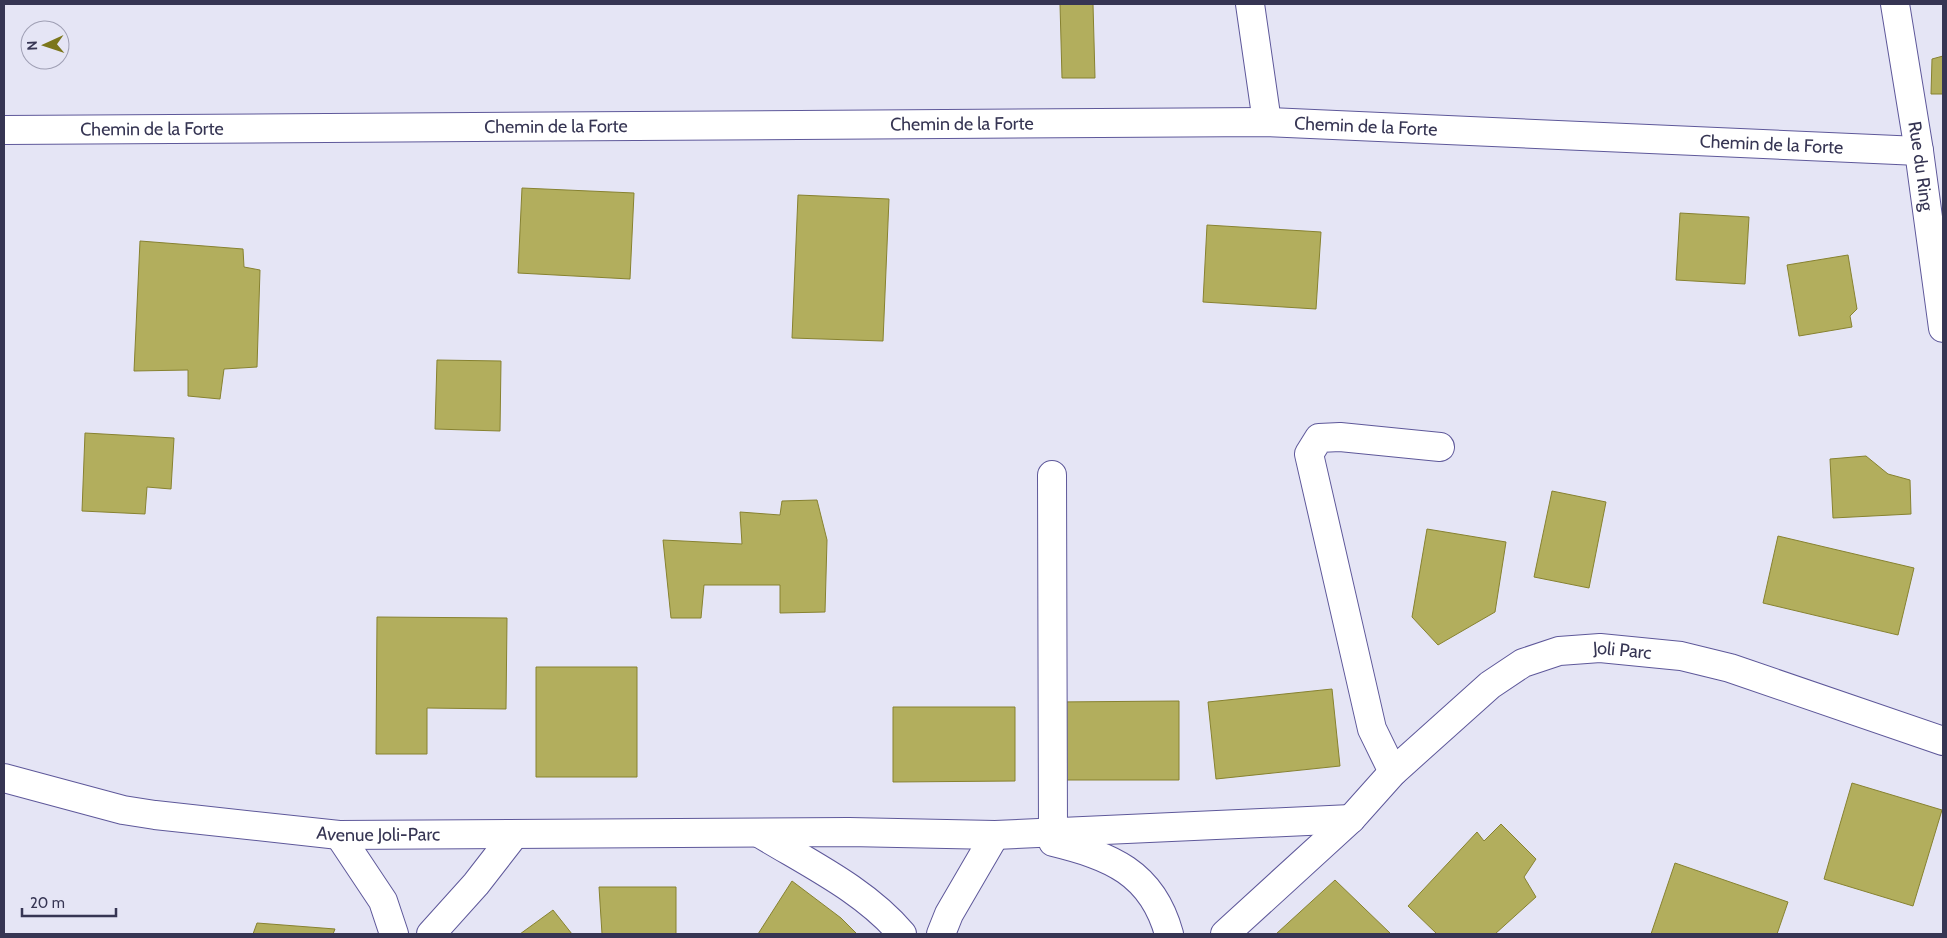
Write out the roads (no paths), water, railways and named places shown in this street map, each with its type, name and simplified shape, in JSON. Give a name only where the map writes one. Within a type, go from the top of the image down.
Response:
[{"type":"street","points":[[1250,4],[1267,122]]},
{"type":"street","name":"Rue du Ring","points":[[1895,4],[1919,151],[1943,328]]},
{"type":"street","name":"Chemin de la Forte","points":[[4,130],[1267,122],[1919,151]]},
{"type":"street","points":[[1393,772],[1372,729],[1309,454],[1320,438],[1340,437],[1440,447]]},
{"type":"street","points":[[1052,475],[1053,832]]},
{"type":"street","name":"Joli Parc","points":[[1225,934],[1351,819],[1393,772],[1490,685],[1523,663],[1559,651],[1600,648],[1682,656],[1730,668],[1943,741]]},
{"type":"street","name":"Avenue Joli-Parc","points":[[4,778],[123,810],[339,835],[849,832],[1006,834]]},
{"type":"street","points":[[1006,834],[1351,819]]},
{"type":"street","points":[[759,833],[850,889],[892,923],[902,934]]},
{"type":"street","points":[[941,934],[954,906],[1006,834]]},
{"type":"street","points":[[1006,834],[1092,852],[1120,864],[1149,891],[1159,907],[1169,934]]},
{"type":"street","points":[[339,835],[383,901],[394,934]]},
{"type":"street","points":[[431,934],[476,884],[514,835]]}]
